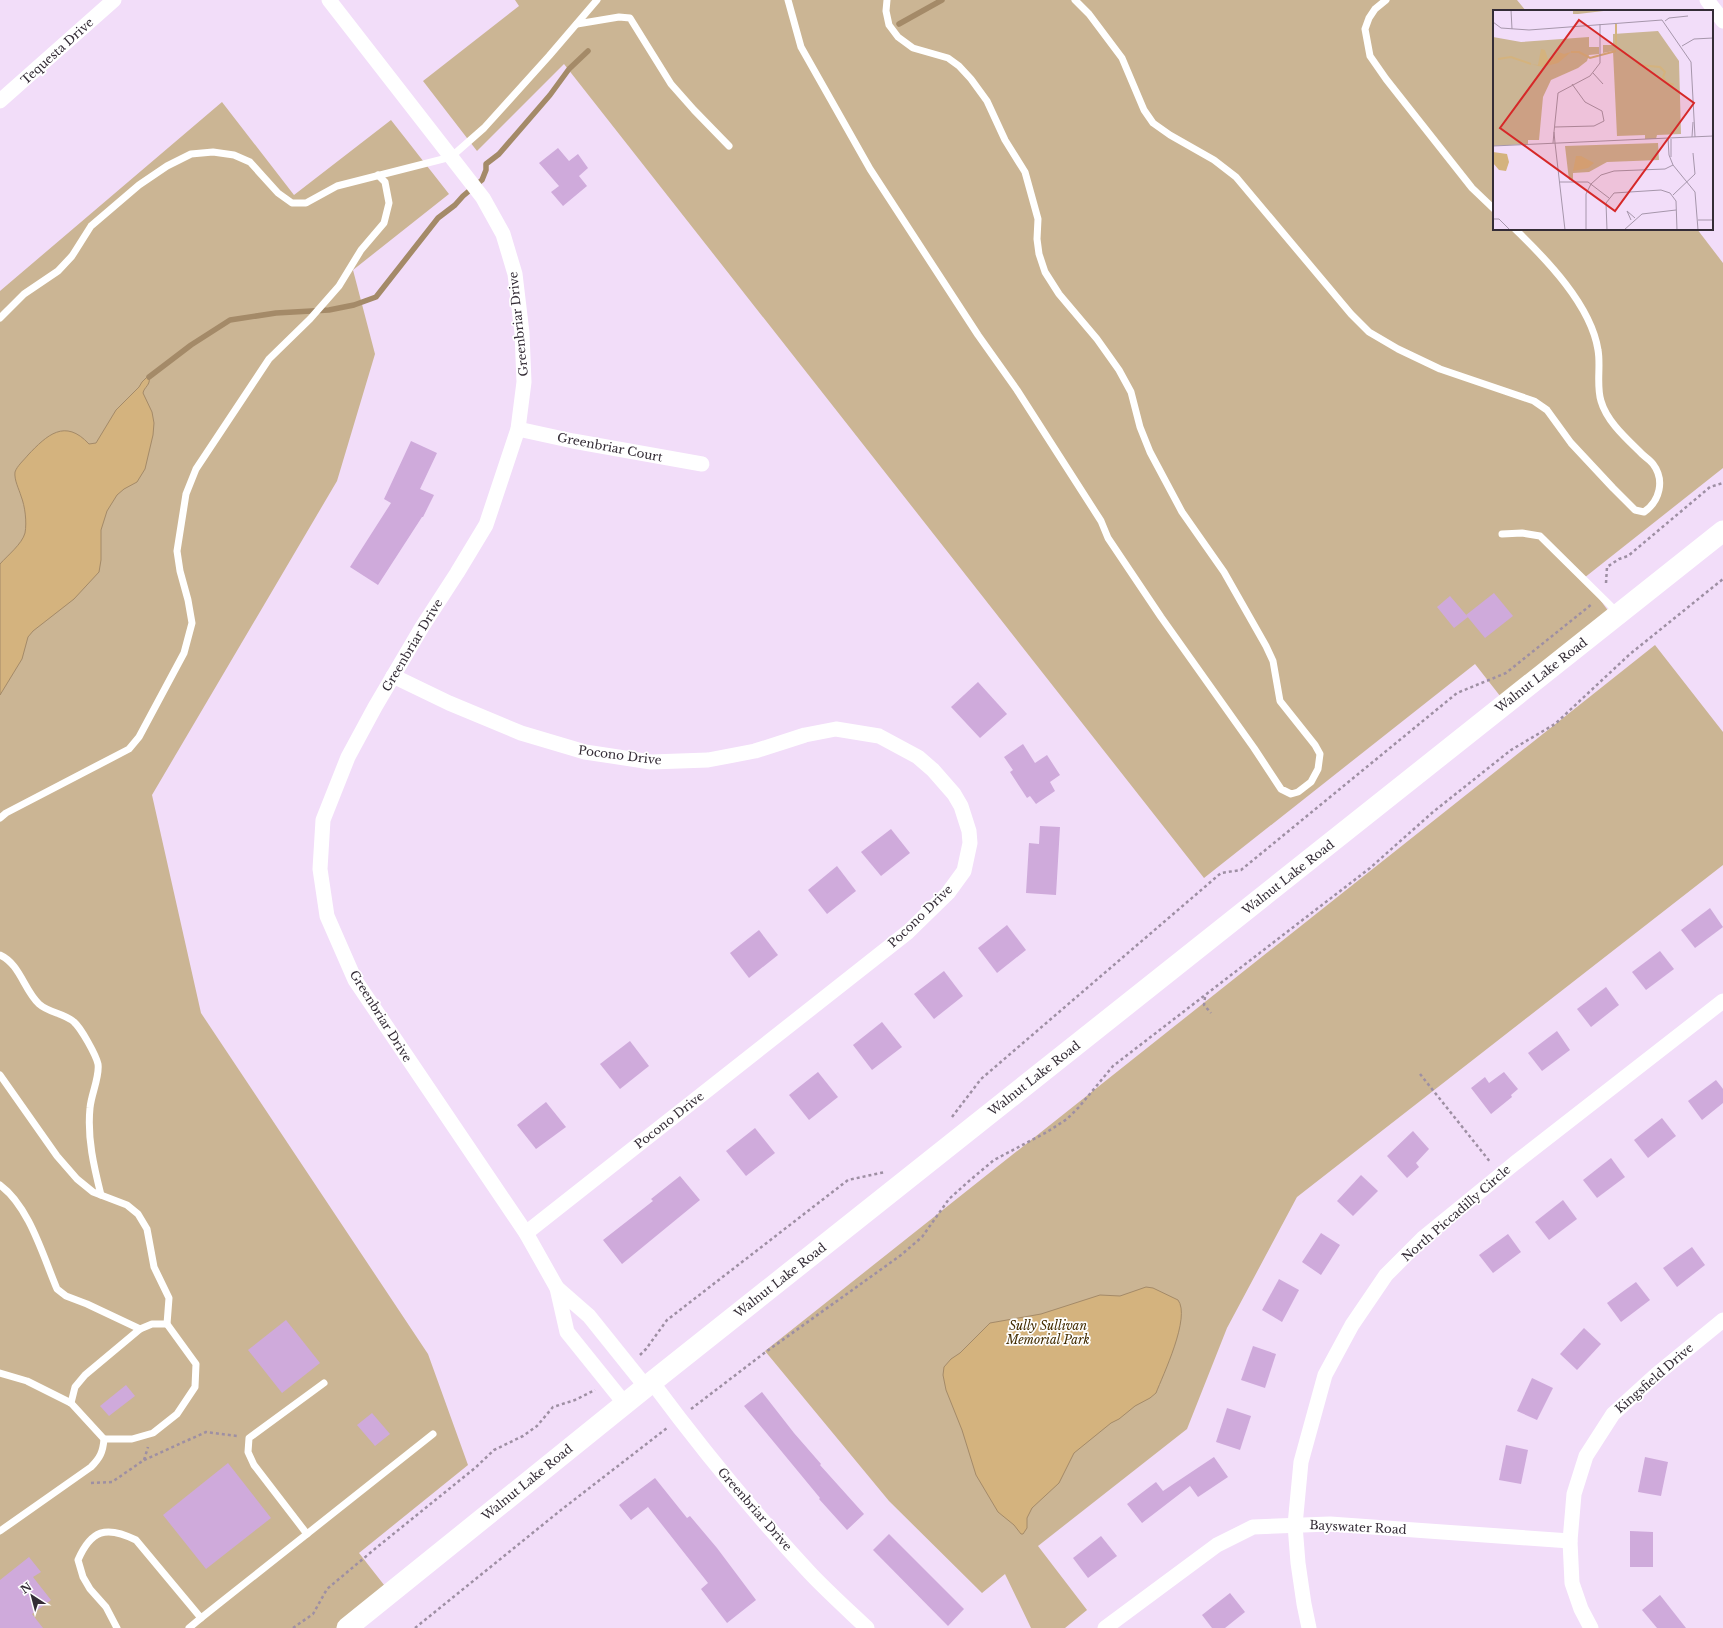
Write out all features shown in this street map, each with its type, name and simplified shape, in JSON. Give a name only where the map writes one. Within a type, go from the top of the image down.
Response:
[{"type":"street","name":"Tequesta Drive","points":[[0,101],[114,0]]},
{"type":"street","name":"Greenbriar Drive","points":[[329,0],[483,198],[503,234],[515,274],[522,333],[524,382],[518,429],[486,525],[393,676],[348,757],[323,820],[320,869],[327,916],[356,980],[526,1233],[557,1288],[568,1332],[625,1404]]},
{"type":"street","points":[[1707,0],[1723,21]]},
{"type":"street","name":"Greenbriar Court","points":[[518,429],[573,441],[702,464]]},
{"type":"street","name":"Walnut Lake Road","points":[[347,1628],[649,1384],[1723,531]]},
{"type":"street","name":"Pocono Drive","points":[[393,676],[521,733],[585,752],[651,762],[708,760],[755,751],[805,734],[836,729],[879,736],[918,757],[933,770],[954,794],[966,819],[970,843],[964,871],[948,893],[908,932],[526,1233]]},
{"type":"street","name":"North Piccadilly Circle","points":[[1309,1628],[1298,1563],[1295,1525],[1301,1462],[1325,1375],[1352,1324],[1386,1275],[1423,1238],[1500,1174],[1723,1000]]},
{"type":"street","name":"Greenbriar Drive","points":[[557,1288],[590,1316],[629,1364],[649,1384],[800,1562],[866,1628]]},
{"type":"street","name":"Kingsfield Drive","points":[[1591,1628],[1581,1609],[1572,1583],[1570,1541],[1574,1494],[1586,1456],[1613,1414],[1657,1374],[1723,1320]]},
{"type":"street","name":"Bayswater Road","points":[[1105,1628],[1216,1545],[1253,1527],[1330,1524],[1570,1541]]},
{"type":"lane","points":[[0,318],[24,294],[58,272],[72,256],[91,226],[138,185],[167,166],[191,154],[213,152],[234,155],[250,162],[278,193],[292,203],[306,203],[337,186],[451,157],[484,128],[597,0]]},
{"type":"lane","points":[[788,0],[801,47],[870,169],[978,335],[1017,390],[1101,521],[1108,538],[1161,617],[1281,789],[1291,794],[1298,792],[1311,782],[1318,769],[1320,754],[1315,745],[1280,701],[1273,661],[1266,646],[1224,572],[1182,512],[1150,452],[1140,427],[1131,392],[1119,370],[1097,339],[1059,294],[1045,272],[1039,254],[1038,219],[1025,172],[1005,140],[987,101],[971,79],[959,66],[948,58],[913,48],[898,37],[889,25],[886,11],[888,0]]},
{"type":"lane","points":[[1075,0],[1101,28],[1122,58],[1144,110],[1153,122],[1170,135],[1214,160],[1236,177],[1346,308],[1369,332],[1398,349],[1440,369],[1534,400],[1547,410],[1571,443],[1613,488],[1635,510],[1644,512],[1653,506],[1658,495],[1660,486],[1658,473],[1652,464],[1623,436],[1611,421],[1601,402],[1598,350],[1590,323],[1571,290],[1515,230]]},
{"type":"lane","points":[[1386,0],[1375,9],[1369,18],[1365,29],[1370,56],[1386,79],[1472,188],[1493,208]]},
{"type":"lane","points":[[576,24],[619,17],[630,18],[671,84],[729,146]]},
{"type":"lane","points":[[0,818],[6,813],[129,749],[139,737],[184,653],[192,623],[177,551],[186,494],[196,469],[269,359],[310,319],[339,286],[361,250],[384,223],[389,203],[384,182],[378,175]]},
{"type":"lane","points":[[1502,534],[1540,536],[1618,614]]},
{"type":"lane","points":[[0,955],[6,958],[14,966],[38,1003],[46,1009],[74,1022],[95,1053],[98,1065],[90,1108],[90,1135],[93,1162],[101,1195]]},
{"type":"lane","points":[[0,1075],[62,1162],[77,1179],[93,1192],[127,1205],[138,1214],[147,1230],[154,1267],[169,1298],[167,1324],[196,1364],[195,1387],[177,1414],[153,1433],[132,1440],[104,1439],[71,1403],[27,1381],[0,1373]]},
{"type":"lane","points":[[0,1185],[18,1202],[26,1216],[57,1289],[66,1296],[87,1304],[140,1329]]},
{"type":"lane","points":[[71,1403],[75,1387],[85,1374],[140,1329],[152,1324],[167,1324]]},
{"type":"lane","points":[[307,1534],[254,1465],[248,1452],[249,1438],[324,1383]]},
{"type":"lane","points":[[189,1628],[433,1434]]},
{"type":"lane","points":[[0,1531],[67,1484],[98,1459],[103,1451],[104,1439]]},
{"type":"lane","points":[[117,1628],[106,1607],[90,1589],[83,1577],[78,1560],[84,1546],[92,1536],[107,1532],[122,1533],[136,1540],[200,1618]]},
{"type":"path","points":[[946,1122],[952,1117],[981,1079],[1221,873],[1240,870],[1457,693],[1506,673],[1605,593],[1607,567],[1619,559],[1628,556],[1710,488],[1723,483]]},
{"type":"path","points":[[415,1628],[561,1510],[763,1354],[901,1255],[922,1236],[949,1199],[994,1160],[1047,1132],[1067,1118],[1080,1107],[1113,1066],[1205,997],[1370,868],[1433,812],[1511,750],[1555,724],[1630,654],[1723,579]]},
{"type":"path","points":[[1205,997],[1204,1005],[1210,1013]]},
{"type":"path","points":[[1420,1074],[1500,1174]]},
{"type":"path","points":[[629,1364],[646,1349],[667,1320],[848,1180],[885,1172],[891,1167]]},
{"type":"path","points":[[293,1628],[313,1614],[327,1589],[475,1468],[494,1450],[523,1436],[537,1426],[553,1408],[594,1391],[607,1381]]},
{"type":"path","points":[[67,1484],[112,1482],[144,1460],[206,1432],[249,1438]]},
{"type":"path","points":[[144,1460],[153,1433]]},
{"type":"green space","points":[[515,0],[1517,0],[1525,10],[1493,10],[1493,230],[1698,230],[1723,263],[1723,468],[1584,578],[1612,616],[1504,701],[1475,664],[1204,878],[564,64],[477,151],[423,81],[519,6]]},
{"type":"green space","points":[[222,102],[294,195],[391,120],[449,194],[353,270],[375,354],[337,481],[152,795],[201,1013],[428,1354],[468,1465],[359,1553],[388,1590],[340,1628],[0,1628],[0,291]]},
{"type":"green space","name":"Sully Sullivan Memorial Park","points":[[1655,645],[1723,732],[1723,865],[1297,1197],[1227,1328],[1187,1429],[1038,1546],[1087,1610],[1065,1628],[1031,1628],[1005,1574],[982,1593],[889,1501],[765,1351]]},
{"type":"shaded area","points":[[147,377],[149,377],[149,382],[143,393],[152,412],[154,423],[153,435],[145,469],[137,482],[124,489],[117,495],[107,511],[101,530],[101,560],[99,572],[74,599],[33,631],[28,637],[22,659],[0,695],[0,564],[21,541],[26,529],[25,509],[15,478],[15,472],[19,465],[42,441],[57,432],[72,432],[80,436],[89,444],[96,443],[116,410]]},
{"type":"shaded area","points":[[1146,1287],[1153,1288],[1178,1300],[1181,1308],[1179,1332],[1156,1393],[1111,1423],[1074,1453],[1059,1483],[1032,1508],[1027,1518],[1027,1528],[1023,1534],[1021,1534],[1014,1525],[998,1512],[976,1475],[962,1430],[946,1390],[943,1375],[944,1367],[990,1323],[1041,1314],[1100,1295],[1120,1296]]},
{"type":"building","points":[[558,148],[569,161],[578,154],[588,168],[579,176],[587,186],[563,206],[551,192],[559,186],[539,163]]},
{"type":"building","points":[[411,441],[437,453],[420,489],[434,495],[423,517],[378,585],[350,567],[391,503],[384,499]]},
{"type":"building","points":[[1494,593],[1513,616],[1485,638],[1466,615]]},
{"type":"building","points":[[1450,596],[1468,617],[1454,628],[1437,607]]},
{"type":"building","points":[[978,682],[1007,714],[980,738],[951,707]]},
{"type":"building","points":[[1023,744],[1035,763],[1047,755],[1060,775],[1050,782],[1055,791],[1036,804],[1030,796],[1027,798],[1010,772],[1013,770],[1004,757]]},
{"type":"building","points":[[1040,826],[1060,827],[1056,895],[1026,893],[1029,843],[1039,844]]},
{"type":"building","points":[[891,829],[910,853],[881,876],[861,852]]},
{"type":"building","points":[[837,866],[856,891],[827,914],[808,890]]},
{"type":"building","points":[[1710,908],[1723,927],[1695,948],[1681,930]]},
{"type":"building","points":[[1007,925],[1026,950],[997,973],[978,948]]},
{"type":"building","points":[[759,930],[778,955],[749,978],[730,953]]},
{"type":"building","points":[[1660,951],[1674,969],[1646,990],[1632,972]]},
{"type":"building","points":[[944,971],[963,996],[934,1019],[914,994]]},
{"type":"building","points":[[1606,987],[1619,1005],[1591,1027],[1577,1009]]},
{"type":"building","points":[[882,1022],[902,1047],[872,1070],[853,1045]]},
{"type":"building","points":[[1557,1031],[1570,1050],[1542,1071],[1528,1053]]},
{"type":"building","points":[[630,1041],[649,1066],[620,1089],[600,1064]]},
{"type":"building","points":[[818,1072],[838,1097],[809,1120],[789,1095]]},
{"type":"building","points":[[1504,1072],[1518,1089],[1511,1095],[1512,1097],[1491,1114],[1471,1088],[1485,1077],[1489,1083]]},
{"type":"building","points":[[1716,1080],[1723,1089],[1723,1103],[1702,1120],[1688,1101]]},
{"type":"building","points":[[546,1102],[566,1127],[536,1149],[517,1125]]},
{"type":"building","points":[[1662,1118],[1676,1136],[1648,1158],[1634,1140]]},
{"type":"building","points":[[755,1128],[775,1153],[746,1176],[726,1151]]},
{"type":"building","points":[[1413,1131],[1429,1149],[1416,1163],[1419,1167],[1407,1178],[1387,1156]]},
{"type":"building","points":[[1611,1158],[1625,1177],[1597,1198],[1583,1180]]},
{"type":"building","points":[[1361,1175],[1378,1191],[1353,1216],[1337,1201]]},
{"type":"building","points":[[680,1176],[700,1200],[622,1264],[603,1240],[653,1201],[651,1199]]},
{"type":"building","points":[[1563,1200],[1577,1219],[1549,1240],[1535,1222]]},
{"type":"building","points":[[1321,1233],[1340,1245],[1321,1275],[1302,1262]]},
{"type":"building","points":[[1508,1234],[1521,1252],[1493,1273],[1479,1255]]},
{"type":"building","points":[[1692,1247],[1705,1265],[1677,1287],[1663,1268]]},
{"type":"building","points":[[1279,1279],[1299,1290],[1282,1322],[1262,1310]]},
{"type":"building","points":[[1636,1282],[1650,1300],[1621,1322],[1607,1303]]},
{"type":"building","points":[[286,1320],[320,1363],[282,1393],[248,1350]]},
{"type":"building","points":[[1584,1328],[1601,1344],[1577,1370],[1560,1354]]},
{"type":"building","points":[[1253,1346],[1276,1354],[1265,1388],[1241,1380]]},
{"type":"building","points":[[1532,1378],[1553,1388],[1537,1420],[1517,1411]]},
{"type":"building","points":[[126,1385],[135,1396],[109,1416],[100,1406]]},
{"type":"building","points":[[762,1392],[794,1433],[821,1464],[820,1465],[864,1514],[847,1530],[819,1499],[820,1498],[744,1406]]},
{"type":"building","points":[[1227,1408],[1251,1416],[1240,1450],[1216,1442]]},
{"type":"building","points":[[372,1413],[390,1434],[375,1446],[357,1425]]},
{"type":"building","points":[[1506,1445],[1528,1450],[1521,1484],[1499,1480]]},
{"type":"building","points":[[1214,1457],[1228,1477],[1198,1497],[1190,1486],[1142,1523],[1127,1504],[1156,1482],[1163,1491]]},
{"type":"building","points":[[1645,1457],[1668,1462],[1661,1496],[1638,1492]]},
{"type":"building","points":[[228,1463],[271,1518],[206,1569],[163,1515]]},
{"type":"building","points":[[655,1478],[687,1518],[690,1516],[717,1548],[756,1600],[727,1623],[701,1589],[708,1583],[648,1507],[631,1520],[619,1505]]},
{"type":"building","points":[[1630,1531],[1653,1532],[1653,1567],[1630,1567]]},
{"type":"building","points":[[889,1534],[964,1609],[948,1626],[873,1550]]},
{"type":"building","points":[[1101,1536],[1117,1556],[1088,1578],[1073,1558]]},
{"type":"building","points":[[29,1557],[41,1572],[33,1577],[51,1600],[32,1614],[43,1628],[0,1628],[0,1580]]},
{"type":"building","points":[[1230,1593],[1245,1612],[1225,1628],[1212,1628],[1202,1615]]},
{"type":"building","points":[[1660,1595],[1686,1628],[1657,1628],[1642,1610]]},
{"type":"waterway","points":[[899,24],[942,0]]},
{"type":"waterway","points":[[149,377],[191,345],[230,320],[276,313],[329,310],[354,305],[376,297],[438,218],[455,205],[482,180],[486,170],[486,164],[499,154],[550,95],[569,69],[588,51]]}]
